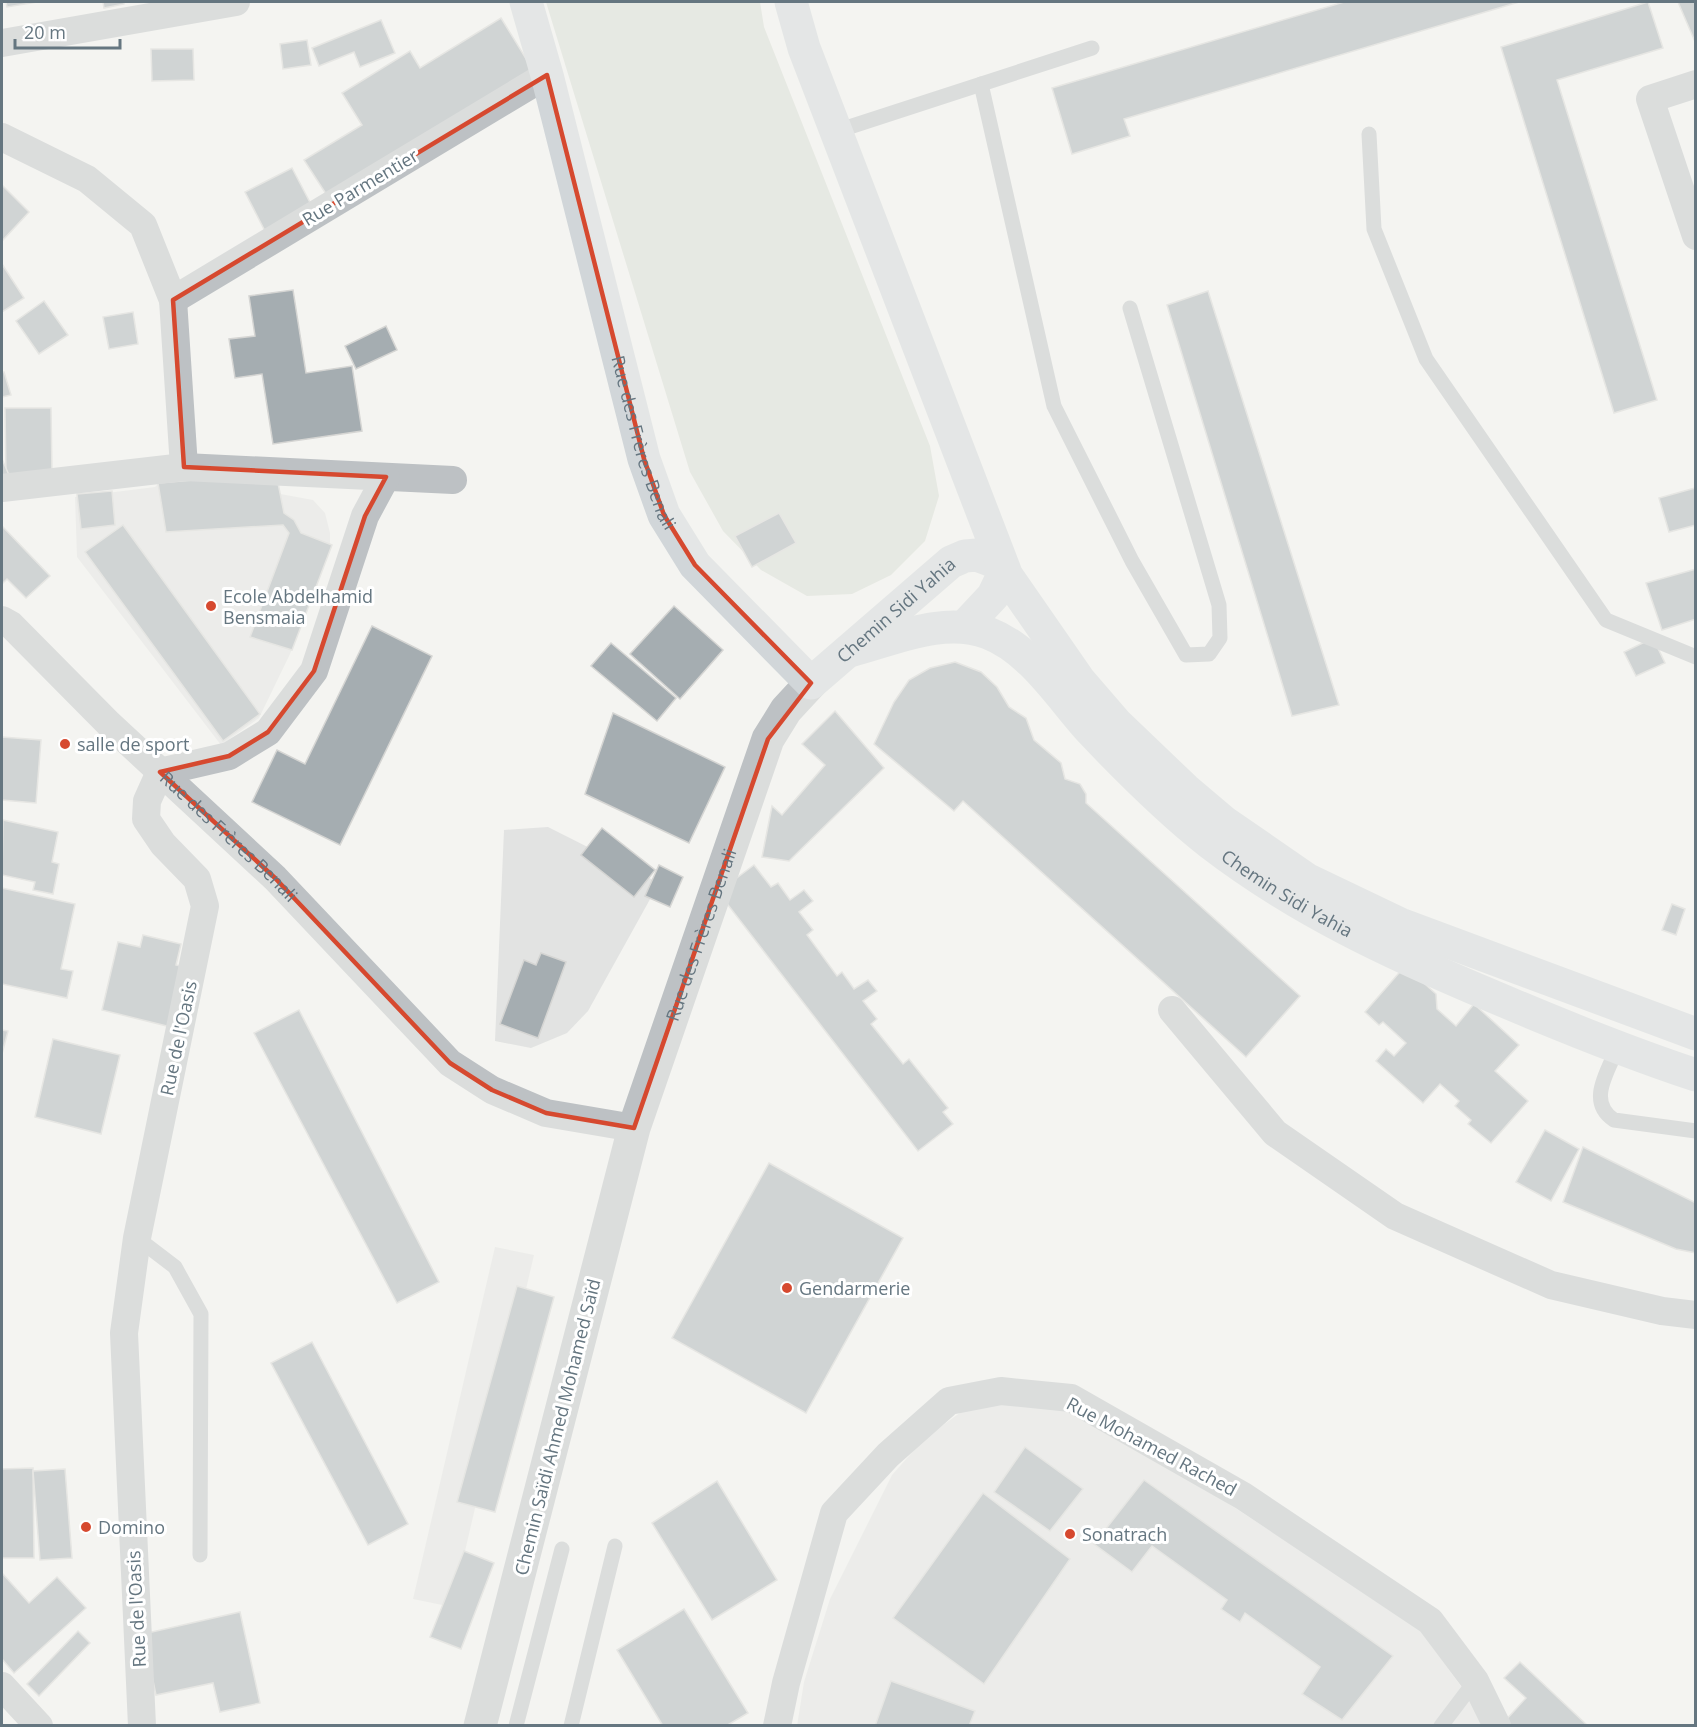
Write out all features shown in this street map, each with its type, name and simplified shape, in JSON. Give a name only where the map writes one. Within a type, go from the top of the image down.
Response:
[{"type":"main road","name":"Rue des Frères Benali","points":[[526,2],[547,75],[644,459],[664,515],[695,565],[811,684]]},
{"type":"main road","points":[[791,2],[804,48],[1005,571],[993,596],[964,627]]},
{"type":"main road","name":"Chemin Sidi Yahia","points":[[846,652],[951,562],[965,556],[988,557],[1005,571],[1080,680],[1110,716],[1185,789],[1265,852],[1308,880],[1400,924],[1695,1034]]},
{"type":"main road","name":"Chemin Sidi Yahia","points":[[846,652],[925,631],[964,627],[986,632],[1006,641],[1024,654],[1093,733],[1169,807],[1218,848],[1297,903],[1390,953],[1617,1049],[1695,1075]]},
{"type":"main road","points":[[811,684],[846,652]]},
{"type":"street","points":[[2,43],[236,2]]},
{"type":"street","name":"Rue Parmentier","points":[[173,300],[547,75]]},
{"type":"street","points":[[1695,84],[1650,99],[1695,236]]},
{"type":"street","points":[[2,137],[87,179],[143,225],[173,300],[184,467]]},
{"type":"street","points":[[2,488],[184,467],[453,480]]},
{"type":"street","points":[[160,772],[229,756],[268,732],[314,671],[365,516],[386,477]]},
{"type":"street","name":"Rue des Frères Benali","points":[[2,620],[11,625],[160,772],[275,878],[450,1062],[492,1090],[546,1113],[634,1128],[768,738],[786,710],[811,684]]},
{"type":"street","name":"Rue de l'Oasis","points":[[142,1725],[124,1333],[137,1238],[205,906],[197,879],[163,844],[146,819],[147,801],[160,772]]},
{"type":"street","points":[[1172,1010],[1275,1133],[1395,1216],[1551,1285],[1662,1311],[1695,1315]]},
{"type":"street","name":"Chemin Saïdi Ahmed Mohamed Saïd","points":[[480,1725],[634,1128]]},
{"type":"street","name":"Rue Mohamed Rached","points":[[777,1725],[786,1683],[834,1513],[888,1455],[949,1401],[1001,1391],[1071,1398],[1243,1496],[1430,1621],[1475,1681],[1497,1725]]},
{"type":"street","points":[[2,1686],[39,1725]]},
{"type":"lane","points":[[837,131],[1092,48]]},
{"type":"lane","points":[[981,84],[1054,406],[1132,561],[1186,655],[1209,654],[1220,638],[1219,605],[1130,308]]},
{"type":"lane","points":[[1369,134],[1374,229],[1426,359],[1606,620],[1695,657]]},
{"type":"lane","points":[[1617,1049],[1600,1093],[1600,1108],[1605,1114],[1614,1120],[1695,1131]]},
{"type":"lane","points":[[137,1238],[175,1267],[201,1314],[200,1555]]},
{"type":"lane","points":[[572,1725],[615,1546]]},
{"type":"lane","points":[[516,1725],[562,1549]]},
{"type":"lane","points":[[1441,1725],[1475,1681]]},
{"type":"highlighted area","points":[[547,75],[644,459],[664,515],[695,565],[811,683],[768,739],[634,1128],[546,1113],[492,1090],[450,1063],[275,878],[160,772],[229,756],[268,732],[314,671],[365,516],[386,477],[184,467],[173,300]]},
{"type":"shaded area","points":[[546,2],[760,2],[764,27],[930,446],[939,496],[925,541],[891,575],[852,594],[807,596],[761,570],[723,531],[690,472]]},
{"type":"shaded area","name":"Ecole Abdelhamid Bensmaia","points":[[158,484],[275,493],[313,500],[325,513],[330,533],[330,549],[290,654],[259,718],[221,745],[77,557],[75,497],[155,487]]},
{"type":"shaded area","points":[[548,827],[659,883],[588,1011],[567,1033],[531,1048],[495,1041],[504,830]]},
{"type":"shaded area","points":[[495,1247],[534,1255],[452,1607],[413,1599]]},
{"type":"shaded area","name":"Sonatrach","points":[[1037,1396],[1152,1454],[1417,1626],[1490,1726],[797,1726],[804,1682],[830,1599],[892,1475],[924,1439],[968,1407]]},
{"type":"building","points":[[6,2],[37,2],[7,7]]},
{"type":"building","points":[[103,2],[124,2],[124,4],[104,8]]},
{"type":"building","points":[[1344,2],[1519,2],[1124,119],[1130,136],[1072,154],[1052,88]]},
{"type":"building","points":[[1648,2],[1663,48],[1557,80],[1657,400],[1614,413],[1501,47]]},
{"type":"building","points":[[1678,2],[1696,2],[1696,44]]},
{"type":"building","points":[[501,18],[533,70],[328,197],[304,160],[362,125],[342,93],[410,51],[420,68]]},
{"type":"building","points":[[381,20],[395,53],[360,67],[354,52],[319,66],[312,48]]},
{"type":"building","points":[[307,40],[311,65],[283,69],[280,44]]},
{"type":"building","points":[[151,49],[193,49],[194,80],[152,81]]},
{"type":"building","points":[[292,168],[315,212],[268,237],[245,192]]},
{"type":"building","points":[[2,185],[29,212],[2,241]]},
{"type":"building","points":[[2,264],[24,298],[2,312]]},
{"type":"building","points":[[293,290],[306,373],[352,366],[362,431],[273,444],[262,374],[235,378],[229,339],[255,336],[249,296]]},
{"type":"building","points":[[1208,291],[1339,705],[1292,716],[1167,305]]},
{"type":"building","points":[[44,301],[68,335],[39,354],[16,321]]},
{"type":"building","points":[[133,312],[138,344],[109,349],[103,317]]},
{"type":"building","points":[[386,326],[397,350],[356,369],[345,346]]},
{"type":"building","points":[[2,372],[4,372],[11,395],[2,397]]},
{"type":"building","points":[[5,408],[51,408],[52,474],[6,475]]},
{"type":"building","points":[[2,459],[9,475],[2,478]]},
{"type":"building","points":[[276,473],[284,513],[294,520],[301,533],[332,545],[292,650],[250,637],[289,533],[283,525],[166,532],[158,483]]},
{"type":"building","points":[[1695,488],[1696,525],[1669,532],[1659,498]]},
{"type":"building","points":[[112,491],[115,525],[81,529],[77,494]]},
{"type":"building","points":[[779,513],[796,543],[752,567],[735,536]]},
{"type":"building","points":[[123,525],[260,714],[223,741],[85,552]]},
{"type":"building","points":[[2,526],[50,576],[26,598],[7,579],[2,584]]},
{"type":"building","points":[[1696,569],[1696,619],[1662,630],[1646,583]]},
{"type":"building","points":[[674,606],[723,650],[680,699],[630,654]]},
{"type":"building","points":[[372,626],[432,656],[340,845],[252,802],[277,750],[305,764]]},
{"type":"building","points":[[1653,638],[1665,663],[1636,676],[1624,652]]},
{"type":"building","points":[[611,643],[676,698],[657,721],[591,666]]},
{"type":"building","points":[[955,662],[981,672],[997,687],[1009,707],[1026,718],[1034,740],[1061,763],[1065,779],[1080,784],[1086,794],[1086,803],[1300,996],[1246,1057],[963,801],[954,811],[874,744],[894,702],[909,680],[930,668]]},
{"type":"building","points":[[835,711],[884,768],[789,861],[762,857],[772,806],[782,815],[825,765],[802,744]]},
{"type":"building","points":[[613,713],[725,767],[689,843],[585,794]]},
{"type":"building","points":[[2,737],[41,740],[36,803],[2,800]]},
{"type":"building","points":[[3,820],[58,832],[52,862],[59,864],[53,894],[33,890],[35,882],[2,875]]},
{"type":"building","points":[[602,828],[655,870],[634,897],[581,855]]},
{"type":"building","points":[[659,865],[683,877],[670,907],[645,896]]},
{"type":"building","points":[[754,865],[771,887],[778,883],[790,900],[804,890],[813,901],[799,912],[813,930],[807,935],[837,976],[842,972],[854,989],[868,980],[877,991],[863,1001],[877,1019],[871,1024],[903,1064],[909,1059],[948,1108],[943,1112],[953,1124],[918,1151],[718,892]]},
{"type":"building","points":[[2,888],[75,904],[61,969],[73,971],[67,998],[2,984]]},
{"type":"building","points":[[1672,904],[1685,909],[1676,935],[1662,930]]},
{"type":"building","points":[[143,935],[181,944],[176,965],[198,970],[183,1030],[102,1010],[118,942],[140,947]]},
{"type":"building","points":[[541,953],[566,962],[538,1038],[500,1024],[524,960],[536,965]]},
{"type":"building","points":[[1405,966],[1436,994],[1437,1009],[1456,1026],[1474,1004],[1519,1045],[1495,1071],[1528,1101],[1491,1143],[1468,1124],[1471,1120],[1455,1106],[1459,1101],[1440,1084],[1423,1103],[1376,1061],[1386,1049],[1394,1056],[1406,1043],[1383,1022],[1379,1025],[1365,1012]]},
{"type":"building","points":[[299,1010],[439,1282],[397,1303],[254,1033]]},
{"type":"building","points":[[2,1030],[8,1031],[2,1054]]},
{"type":"building","points":[[53,1039],[120,1055],[101,1134],[35,1117]]},
{"type":"building","points":[[1545,1130],[1579,1149],[1551,1201],[1516,1182]]},
{"type":"building","points":[[1583,1147],[1696,1203],[1696,1253],[1676,1249],[1563,1202]]},
{"type":"building","name":"Gendarmerie","points":[[769,1163],[903,1238],[806,1413],[672,1338]]},
{"type":"building","points":[[517,1286],[554,1297],[495,1512],[457,1502]]},
{"type":"building","points":[[312,1342],[408,1524],[368,1545],[271,1363]]},
{"type":"building","points":[[1025,1447],[1083,1489],[1050,1531],[994,1492]]},
{"type":"building","points":[[33,1468],[34,1558],[2,1558],[2,1469]]},
{"type":"building","points":[[65,1469],[72,1558],[40,1560],[33,1471]]},
{"type":"building","points":[[1144,1480],[1393,1656],[1342,1720],[1302,1694],[1320,1667],[1245,1613],[1240,1622],[1221,1609],[1227,1600],[1152,1546],[1132,1572],[1094,1544]]},
{"type":"building","points":[[717,1481],[777,1580],[712,1620],[652,1523]]},
{"type":"building","points":[[983,1493],[1070,1559],[984,1684],[893,1618]]},
{"type":"building","points":[[464,1551],[494,1563],[461,1649],[430,1637]]},
{"type":"building","points":[[2,1573],[29,1603],[57,1577],[86,1608],[14,1673],[2,1659]]},
{"type":"building","points":[[684,1609],[748,1713],[726,1726],[663,1726],[617,1650]]},
{"type":"building","points":[[240,1612],[260,1703],[220,1712],[213,1683],[156,1695],[143,1634]]},
{"type":"building","points":[[78,1631],[90,1643],[39,1696],[27,1684]]},
{"type":"building","points":[[1520,1662],[1588,1726],[1511,1726],[1505,1721],[1526,1698],[1504,1678]]},
{"type":"building","points":[[891,1681],[975,1711],[969,1726],[875,1726]]},
{"type":"place","name":"Ecole Abdelhamid Bensmaia","points":[[211,606]]},
{"type":"place","name":"salle de sport","points":[[65,744]]},
{"type":"place","name":"Gendarmerie","points":[[787,1288]]},
{"type":"place","name":"Domino","points":[[86,1527]]},
{"type":"place","name":"Sonatrach","points":[[1070,1534]]}]
